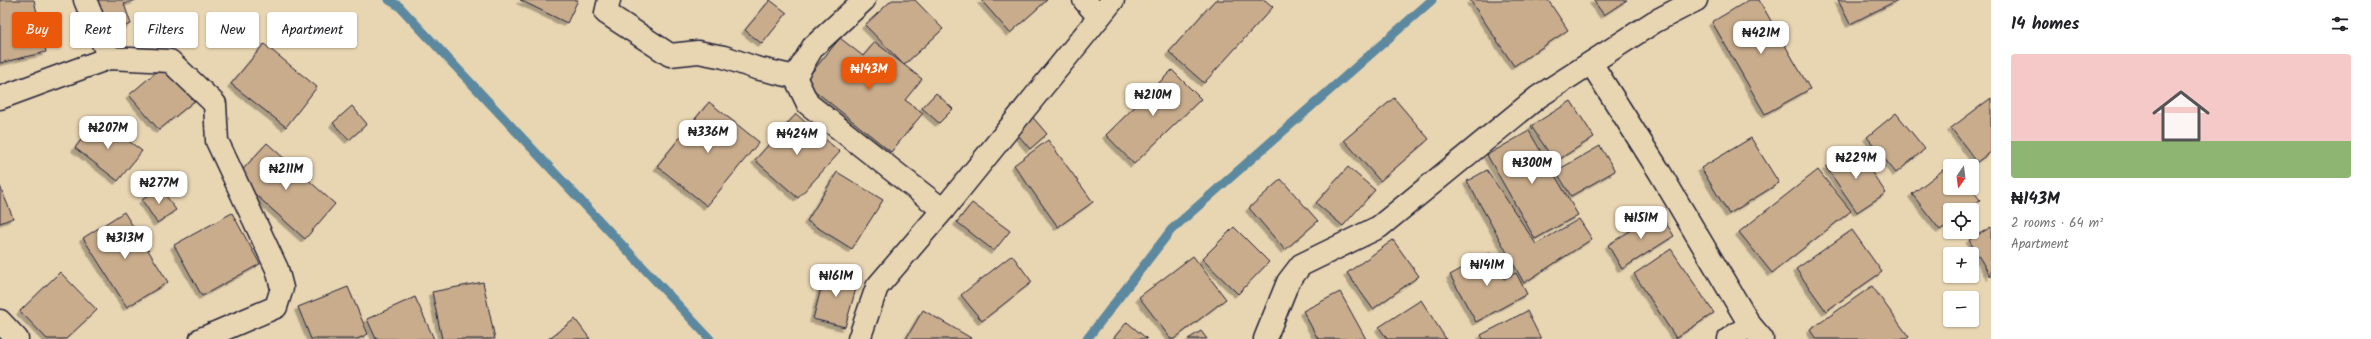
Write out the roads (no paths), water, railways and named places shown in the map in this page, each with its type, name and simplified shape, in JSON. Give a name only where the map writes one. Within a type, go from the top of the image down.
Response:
[{"type":"street","points":[[85,0],[109,58]]},
{"type":"street","points":[[609,0],[606,13],[670,55],[698,52],[724,57],[756,68],[794,77],[808,104],[943,210]]},
{"type":"street","points":[[794,77],[813,47],[864,0]]},
{"type":"street","points":[[1084,0],[1100,17]]},
{"type":"street","points":[[859,339],[877,287],[943,210],[1113,0]]},
{"type":"street","points":[[1265,339],[1288,282],[1301,265],[1380,227],[1538,98],[1654,22],[1696,0]]},
{"type":"street","points":[[0,98],[109,58],[170,60],[214,104],[217,141],[277,269],[282,288],[276,307],[201,339]]},
{"type":"street","points":[[1591,63],[1659,171],[1756,332],[1728,339]]},
{"type":"street","points":[[0,321],[17,339]]},
{"type":"waterway","points":[[389,0],[399,6],[710,339]]},
{"type":"waterway","points":[[1087,339],[1171,230],[1432,0]]}]
